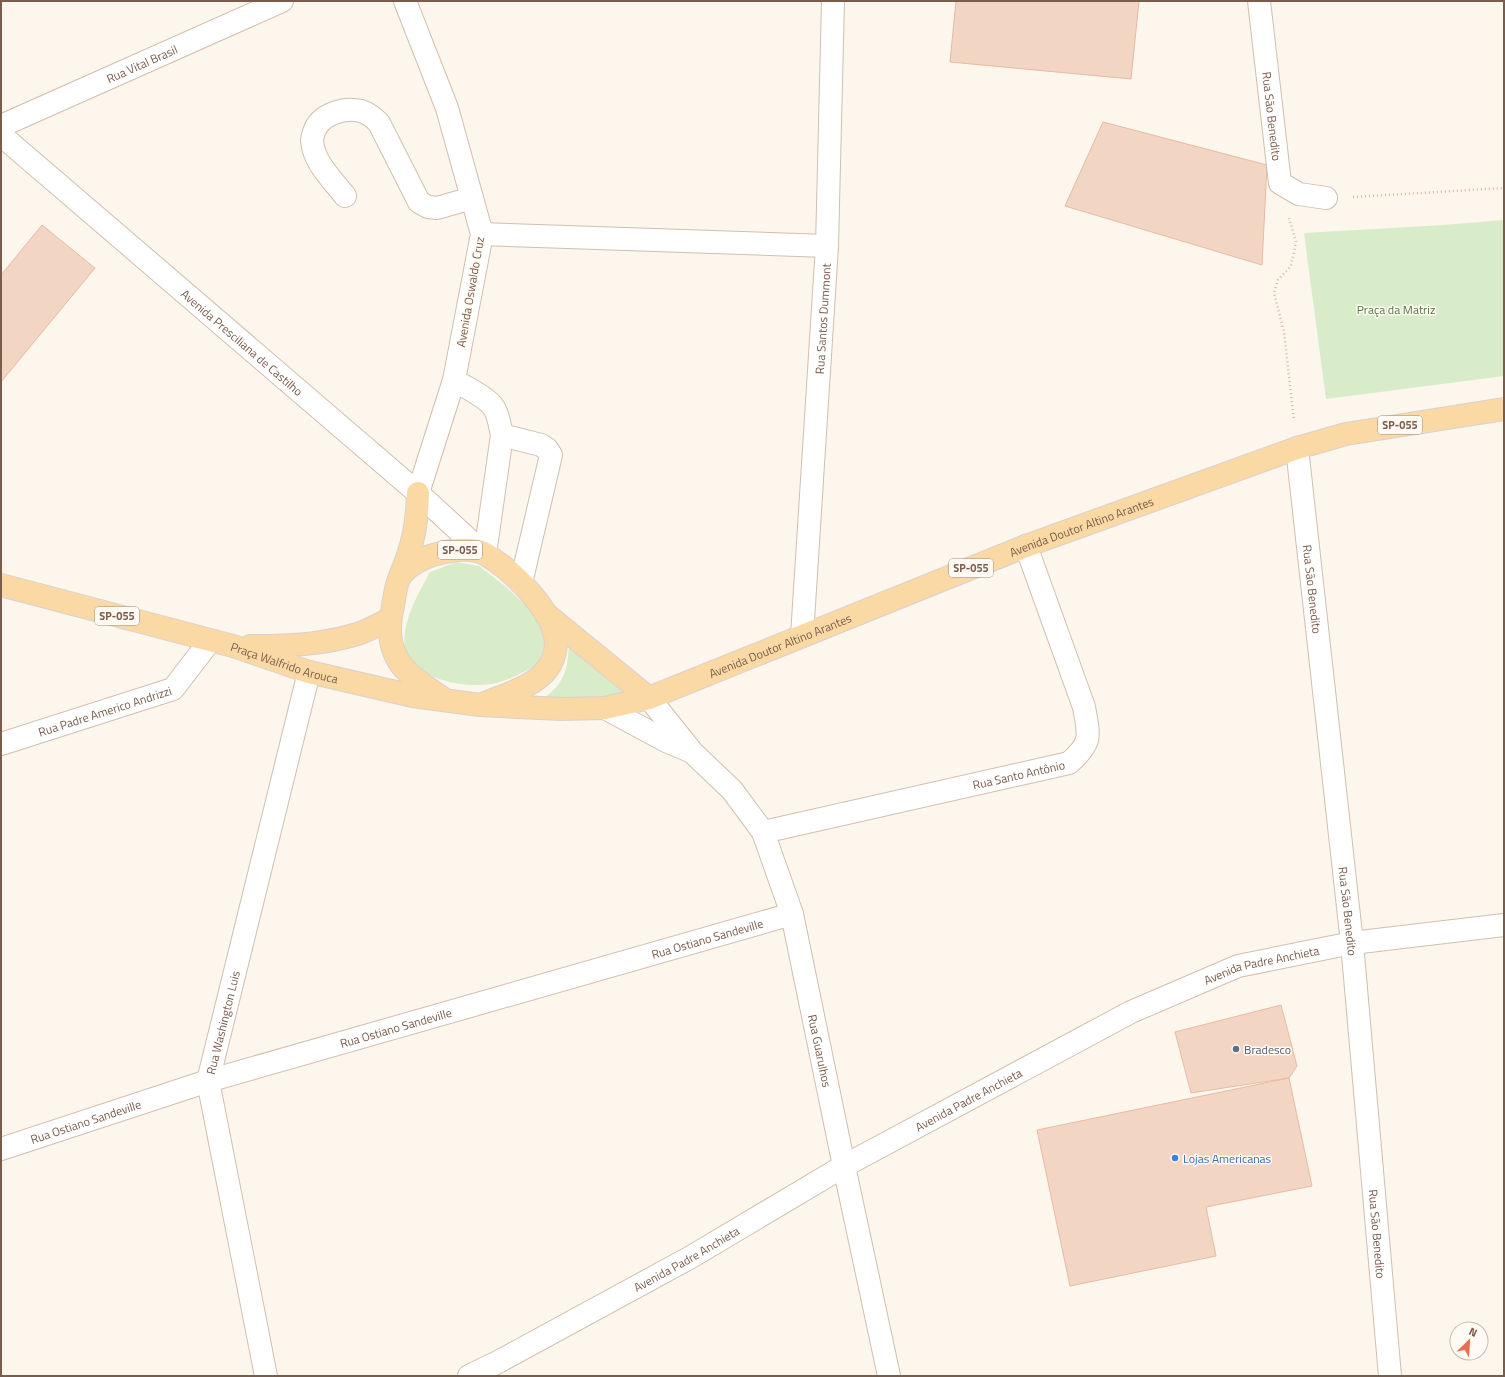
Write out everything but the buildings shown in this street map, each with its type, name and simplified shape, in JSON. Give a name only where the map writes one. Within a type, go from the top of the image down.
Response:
[{"type":"main road","name":"Avenida Doutor Altino Arantes","points":[[649,698],[1026,546],[1297,448],[1346,434],[1504,408]]},
{"type":"main road","points":[[399,578],[408,558],[414,537],[418,494]]},
{"type":"main road","name":"Praça Walfrido Arouca","points":[[447,701],[406,672],[396,658],[391,645],[390,619],[399,578],[416,562],[427,556],[451,551],[474,550],[484,553],[508,569],[531,594],[545,614],[556,642],[549,668],[541,677],[523,687],[480,705]]},
{"type":"main road","name":"SP-055","points":[[1,585],[233,646]]},
{"type":"main road","name":"Praça Walfrido Arouca","points":[[545,614],[649,698]]},
{"type":"main road","name":"Praça Walfrido Arouca","points":[[233,646],[290,646],[332,641],[358,634],[390,619]]},
{"type":"main road","name":"Praça Walfrido Arouca","points":[[233,646],[309,672],[413,696],[447,701],[480,705],[604,708],[649,698]]},
{"type":"street","name":"Rua Vital Brasil","points":[[1,126],[282,1]]},
{"type":"street","name":"Avenida Oswaldo Cruz","points":[[405,1],[447,108],[482,234],[454,380],[418,494]]},
{"type":"street","name":"Rua Santos Dummont","points":[[802,636],[827,246],[834,1]]},
{"type":"street","name":"Rua São Benedito","points":[[1259,1],[1280,183]]},
{"type":"street","points":[[345,196],[316,159],[312,139],[316,127],[322,120],[334,113],[353,110],[370,115],[379,123],[419,202],[428,207],[437,208],[472,198]]},
{"type":"street","name":"Avenida Presciliana de Castilho","points":[[1,135],[418,494],[484,553]]},
{"type":"street","points":[[1280,183],[1299,194],[1326,198]]},
{"type":"street","points":[[482,234],[827,246]]},
{"type":"street","points":[[454,380],[486,400],[495,408],[502,435],[484,553]]},
{"type":"street","points":[[502,435],[541,445],[547,449],[551,455],[521,583]]},
{"type":"street","name":"Rua São Benedito","points":[[1297,448],[1352,943],[1390,1376]]},
{"type":"street","name":"Rua Santo Antônio","points":[[763,832],[1069,763],[1082,751],[1089,735],[1084,707],[1026,546]]},
{"type":"street","name":"Rua Padre Americo Andrizzi","points":[[1,744],[173,689],[210,641]]},
{"type":"street","name":"Rua Washington Luis","points":[[266,1376],[208,1081],[309,672]]},
{"type":"street","points":[[649,698],[693,753]]},
{"type":"street","points":[[604,708],[666,741],[693,753]]},
{"type":"street","name":"Rua Guarulhos","points":[[693,753],[732,790],[763,832],[792,914],[844,1166],[890,1376]]},
{"type":"street","name":"Rua Ostiano Sandeville","points":[[1,1150],[208,1081],[792,914]]},
{"type":"street","name":"Avenida Padre Anchieta","points":[[469,1376],[498,1362],[691,1257],[844,1166],[1131,1012],[1238,966],[1352,943],[1504,925]]},
{"type":"path","points":[[1280,183],[1296,242],[1290,266],[1278,280],[1274,293],[1284,332],[1297,448]]},
{"type":"path","points":[[1326,198],[1504,188]]},
{"type":"green space","name":"Praça da Matriz","points":[[1504,220],[1504,376],[1326,399],[1304,233]]},
{"type":"green space","points":[[456,562],[479,566],[505,586],[532,611],[546,641],[540,663],[519,674],[496,683],[474,685],[438,679],[418,668],[411,660],[405,650],[404,639],[408,619],[416,599],[430,572]]},
{"type":"green space","points":[[569,642],[629,695],[543,699],[556,687],[564,675],[568,660]]},
{"type":"place","name":"Bradesco","points":[[1236,1049]]},
{"type":"place","name":"Lojas Americanas","points":[[1175,1158]]}]
